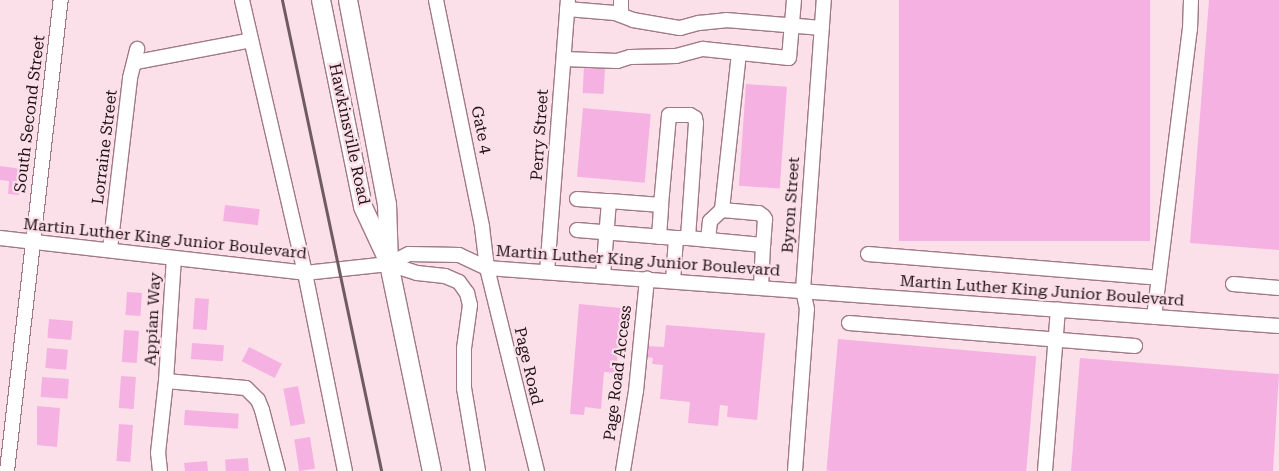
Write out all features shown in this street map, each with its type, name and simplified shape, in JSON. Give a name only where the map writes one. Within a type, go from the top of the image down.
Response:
[{"type":"main road","name":"Hawkinsville Road","points":[[321,0],[363,207],[389,264]]},
{"type":"main road","name":"Hawkinsville Road","points":[[348,0],[388,204],[389,264],[432,471]]},
{"type":"street","name":"South Second Street","points":[[7,471],[61,0]]},
{"type":"street","points":[[242,0],[305,273],[345,471]]},
{"type":"street","name":"Gate 4","points":[[436,0],[482,226],[487,268]]},
{"type":"street","points":[[620,15],[621,0]]},
{"type":"street","points":[[564,59],[617,61],[630,57],[676,56],[703,49],[789,58],[794,0]]},
{"type":"street","name":"Byron Street","points":[[795,471],[808,309],[803,290],[824,0]]},
{"type":"street","points":[[1154,317],[1190,29],[1191,0]]},
{"type":"street","points":[[568,4],[620,15],[633,20],[680,28],[726,20],[822,28]]},
{"type":"street","name":"Perry Street","points":[[547,272],[568,4]]},
{"type":"street","name":"Lorraine Street","points":[[110,249],[130,78],[136,56],[251,40]]},
{"type":"street","points":[[708,240],[710,221],[722,210],[739,53]]},
{"type":"street","points":[[660,237],[669,115],[690,115],[695,118],[696,123],[682,238],[673,281]]},
{"type":"street","points":[[577,199],[661,205]]},
{"type":"street","points":[[603,276],[609,201]]},
{"type":"street","points":[[722,210],[759,213],[765,219],[761,287]]},
{"type":"street","points":[[578,230],[763,245]]},
{"type":"street","name":"Martin Luther King Junior Boulevard","points":[[0,238],[110,249],[305,273],[389,264],[409,254],[460,255],[487,268],[1279,326]]},
{"type":"street","points":[[868,254],[1158,278]]},
{"type":"street","name":"Appian Way","points":[[160,471],[158,453],[166,381],[174,258]]},
{"type":"street","points":[[389,264],[417,273],[445,276],[459,282],[467,293],[470,305],[464,348],[464,388],[478,471]]},
{"type":"street","name":"Page Road","points":[[487,268],[537,471]]},
{"type":"street","name":"Page Road Access","points":[[623,471],[636,391],[648,279]]},
{"type":"street","points":[[1233,284],[1279,288]]},
{"type":"street","points":[[1045,471],[1058,310]]},
{"type":"street","points":[[849,323],[1135,346]]},
{"type":"street","name":"Appian Way","points":[[166,381],[246,388],[258,400],[262,410],[278,471]]},
{"type":"building","points":[[899,0],[1150,0],[1150,241],[899,241]]},
{"type":"building","points":[[1209,0],[1279,0],[1279,250],[1190,243]]},
{"type":"building","points":[[584,67],[605,68],[604,94],[583,93]]},
{"type":"building","points":[[746,84],[787,87],[780,189],[739,186]]},
{"type":"building","points":[[583,108],[651,114],[645,183],[577,177]]},
{"type":"building","points":[[0,166],[22,169],[19,195],[8,194],[9,181],[0,180]]},
{"type":"building","points":[[225,205],[260,209],[258,225],[223,221]]},
{"type":"building","points":[[127,292],[142,293],[140,316],[125,315]]},
{"type":"building","points":[[195,298],[209,299],[207,330],[193,329]]},
{"type":"building","points":[[579,304],[621,308],[616,373],[604,372],[601,409],[585,407],[584,415],[570,414]]},
{"type":"building","points":[[49,319],[73,321],[71,340],[47,338]]},
{"type":"building","points":[[666,325],[765,333],[757,420],[727,417],[728,406],[720,405],[718,426],[688,423],[690,402],[660,399],[663,365],[652,364],[653,358],[646,357],[647,346],[664,347]]},
{"type":"building","points":[[124,330],[139,331],[137,363],[122,362]]},
{"type":"building","points":[[838,339],[1036,356],[1026,471],[826,470]]},
{"type":"building","points":[[192,343],[224,345],[223,361],[191,359]]},
{"type":"building","points":[[249,347],[282,364],[275,378],[242,361]]},
{"type":"building","points":[[47,348],[68,350],[66,370],[45,368]]},
{"type":"building","points":[[1080,358],[1279,374],[1273,471],[1071,471]]},
{"type":"building","points":[[121,376],[136,377],[134,409],[119,408]]},
{"type":"building","points":[[42,377],[69,379],[68,399],[41,397]]},
{"type":"building","points":[[298,386],[305,423],[291,426],[283,389]]},
{"type":"building","points":[[37,406],[60,408],[57,447],[37,445]]},
{"type":"building","points":[[185,410],[239,414],[238,429],[184,425]]},
{"type":"building","points":[[119,424],[133,425],[130,462],[116,461]]},
{"type":"building","points":[[310,437],[315,469],[299,471],[294,440]]},
{"type":"building","points":[[248,458],[249,471],[226,471],[225,460]]},
{"type":"building","points":[[207,461],[208,471],[185,471],[184,463]]},
{"type":"railway","points":[[282,0],[381,471]]}]
